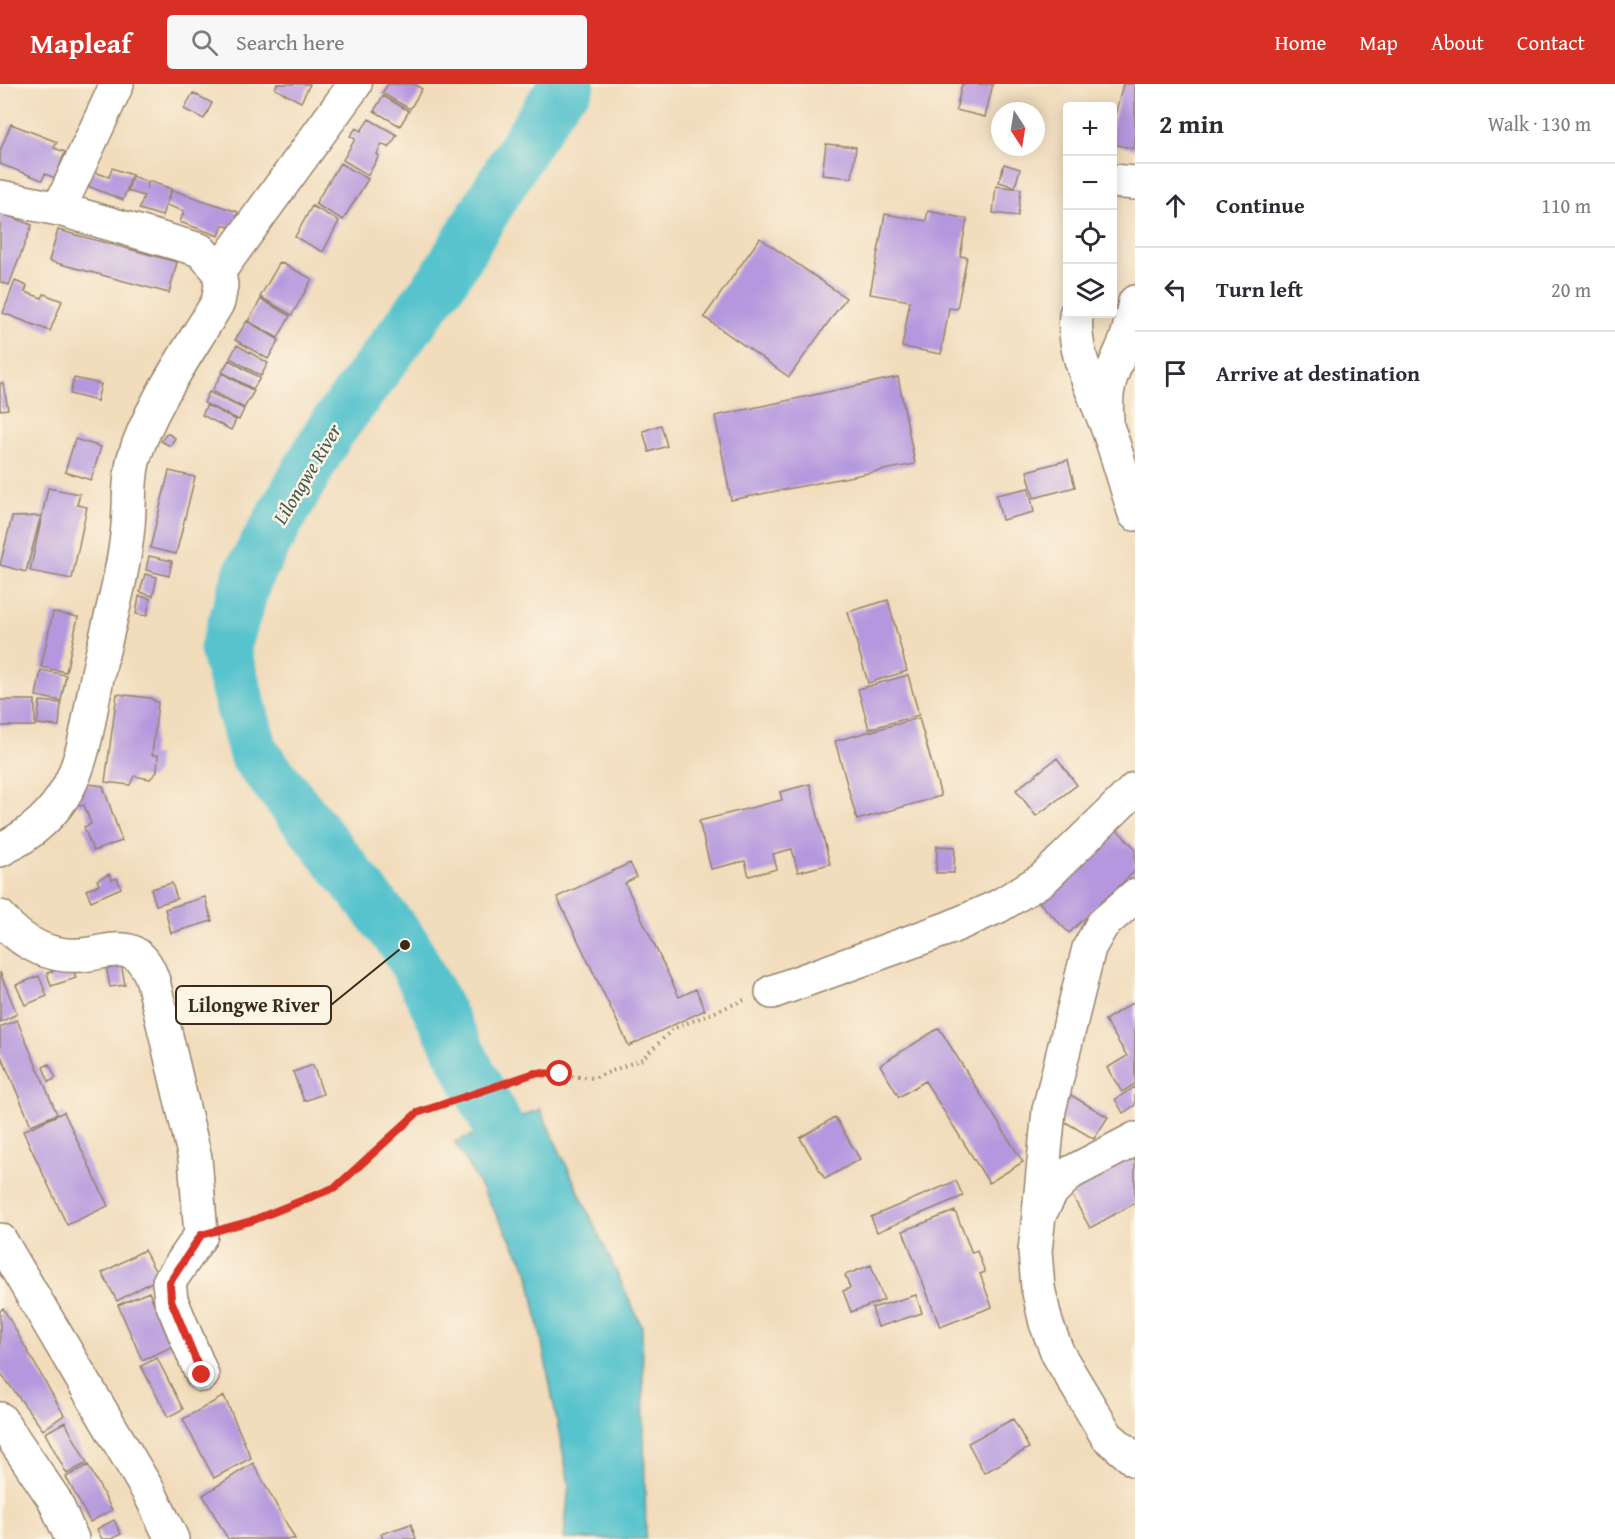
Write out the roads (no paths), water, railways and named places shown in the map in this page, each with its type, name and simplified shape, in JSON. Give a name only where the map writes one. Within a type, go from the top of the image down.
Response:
[{"type":"street","points":[[58,209],[117,84]]},
{"type":"street","points":[[219,271],[355,84]]},
{"type":"street","points":[[1117,181],[1135,183]]},
{"type":"street","points":[[0,197],[58,209],[200,250],[219,271],[221,286],[218,302],[145,428],[133,460],[123,565],[97,676],[89,730],[74,779],[54,808],[33,830],[0,850]]},
{"type":"street","points":[[1108,430],[1105,398],[1112,368],[1126,341],[1135,302]]},
{"type":"street","points":[[1076,318],[1079,357],[1108,430],[1135,514]]},
{"type":"street","points":[[772,992],[949,928],[999,906],[1043,879],[1135,789]]},
{"type":"street","points":[[1135,896],[1102,925],[1089,948],[1048,1110],[1035,1251],[1038,1288],[1054,1344],[1107,1436],[1135,1460]]},
{"type":"street","points":[[0,918],[14,934],[42,951],[84,955],[112,950],[131,952],[146,963],[153,981],[195,1158],[201,1235],[170,1282],[171,1300],[202,1375]]},
{"type":"street","points":[[1039,1215],[1052,1191],[1070,1173],[1135,1139]]},
{"type":"street","points":[[0,1240],[150,1494],[172,1539]]},
{"type":"street","points":[[0,1419],[54,1499],[72,1539]]},
{"type":"water","points":[[540,1109],[642,1327],[646,1539],[564,1539],[569,1484],[528,1270],[455,1142]]},
{"type":"waterway","name":"Lilongwe River","points":[[529,1187],[405,945],[254,754],[225,649],[248,575],[328,434],[445,277],[529,138],[559,93],[569,84]]},
{"type":"place","name":"Lilongwe River","points":[[405,945]]}]
